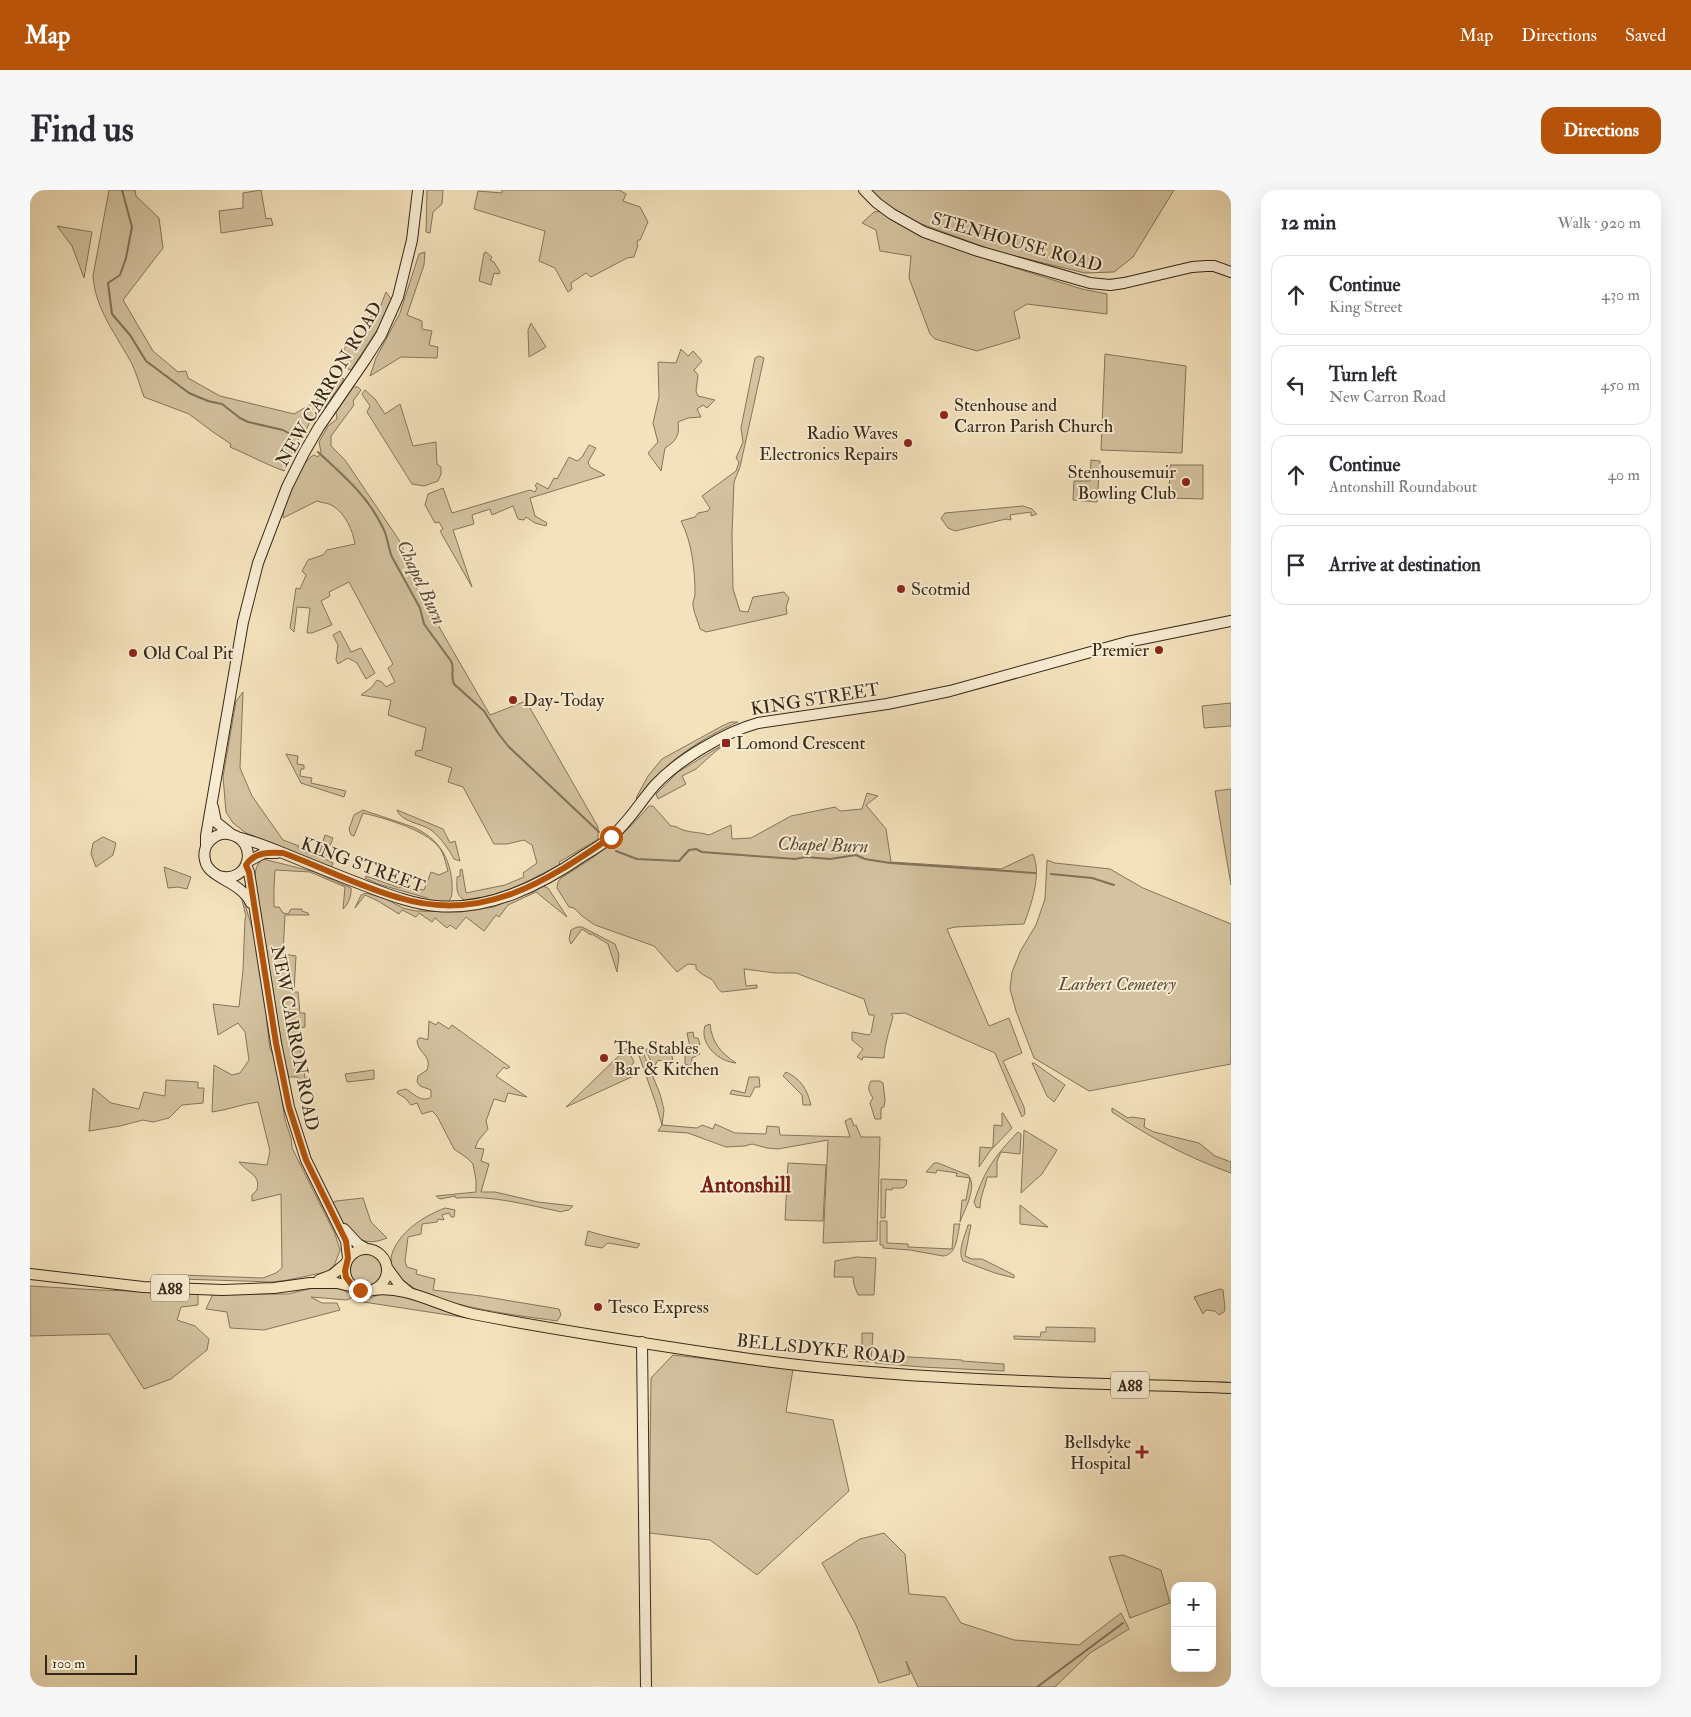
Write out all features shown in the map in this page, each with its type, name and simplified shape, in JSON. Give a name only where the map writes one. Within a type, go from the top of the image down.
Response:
[{"type":"main road","name":"NEW CARRON ROAD","points":[[206,846],[206,836],[243,622],[258,563],[287,487],[304,452],[365,360],[393,309],[404,278],[412,240],[418,190]]},
{"type":"main road","name":"STENHOUSE ROAD","points":[[864,190],[892,214],[924,232],[978,251],[1090,284],[1110,285],[1124,283],[1192,267],[1214,266],[1231,272]]},
{"type":"main road","name":"KING STREET","points":[[234,836],[270,847],[383,893],[412,901],[444,907],[468,906],[496,900],[566,868],[611,837],[668,773],[716,740],[741,728],[758,723],[887,704],[941,693],[1118,644],[1231,621]]},
{"type":"main road","name":"NEW CARRON ROAD","points":[[213,796],[216,822],[234,836]]},
{"type":"main road","points":[[216,836],[234,836],[247,848],[247,863],[242,871],[233,876],[219,876],[210,871],[206,865],[204,853],[206,846],[216,836]]},
{"type":"main road","name":"KING STREET","points":[[247,863],[264,853],[283,853]]},
{"type":"main road","name":"NEW CARRON ROAD","points":[[247,863],[289,1107],[306,1160],[346,1241],[347,1261]]},
{"type":"main road","name":"NEW CARRON ROAD","points":[[219,876],[243,891],[254,910]]},
{"type":"main road","name":"NEW CARRON ROAD","points":[[338,1223],[358,1244],[365,1248]]},
{"type":"main road","points":[[365,1248],[378,1252],[383,1257],[388,1269],[385,1281],[380,1287],[366,1292],[354,1288],[346,1277],[347,1261],[358,1250],[365,1248]]},
{"type":"main road","name":"A88","points":[[310,1283],[332,1275],[347,1261]]},
{"type":"main road","name":"BELLSDYKE ROAD","points":[[388,1269],[399,1284],[413,1295]]},
{"type":"main road","name":"A88","points":[[30,1274],[143,1287],[223,1290],[274,1288],[310,1283],[336,1283],[354,1288]]},
{"type":"main road","name":"BELLSDYKE ROAD","points":[[372,1290],[389,1289],[470,1313],[642,1342],[790,1364],[918,1376],[1231,1388]]},
{"type":"main road","points":[[642,1342],[646,1687]]},
{"type":"green space","points":[[109,190],[135,190],[136,196],[159,218],[163,248],[123,300],[153,351],[178,372],[186,371],[188,378],[220,396],[294,414],[313,403],[341,377],[344,379],[326,406],[310,422],[304,434],[299,438],[284,471],[230,447],[231,444],[189,414],[144,397],[132,364],[102,311],[95,288],[93,276]]},
{"type":"green space","points":[[261,190],[266,219],[271,218],[273,225],[221,233],[219,211],[243,208],[243,193]]},
{"type":"green space","points":[[427,190],[443,190],[442,204],[433,212],[430,233],[426,232]]},
{"type":"green space","points":[[502,190],[619,190],[626,194],[623,201],[640,207],[648,222],[640,240],[638,240],[634,257],[627,258],[591,277],[586,273],[571,283],[572,289],[568,292],[555,268],[539,261],[545,231],[474,209],[478,191],[502,193]]},
{"type":"green space","points":[[871,190],[1174,190],[1133,257],[1114,272],[1085,273],[998,252],[916,222],[890,208],[877,198]]},
{"type":"green space","points":[[881,211],[922,236],[977,256],[1082,289],[1107,294],[1107,314],[1027,304],[1014,312],[1020,338],[977,351],[935,339],[930,334],[909,278],[911,256],[880,251],[876,230],[862,223],[874,212]]},
{"type":"green space","points":[[57,226],[92,232],[84,278],[72,246]]},
{"type":"green space","points":[[425,252],[424,265],[407,315],[422,321],[422,329],[432,331],[429,345],[438,347],[437,358],[401,357],[370,376],[376,358],[400,313],[419,254]]},
{"type":"green space","points":[[486,252],[492,257],[490,260],[494,262],[500,272],[499,274],[494,273],[491,285],[479,281],[484,253]]},
{"type":"green space","points":[[386,292],[392,300],[379,327],[351,370],[348,369],[344,353],[346,340],[363,335],[370,317],[377,315]]},
{"type":"green space","points":[[531,323],[546,347],[529,357],[528,330]]},
{"type":"green space","points":[[681,349],[688,356],[693,351],[702,361],[694,370],[698,375],[696,391],[698,396],[715,400],[707,408],[703,405],[697,409],[701,417],[688,418],[678,422],[678,435],[665,448],[661,471],[648,453],[658,442],[653,423],[659,397],[658,362],[676,363]]},
{"type":"green space","points":[[1105,354],[1186,366],[1182,453],[1101,450]]},
{"type":"green space","points":[[759,356],[764,358],[740,467],[734,482],[732,534],[733,589],[740,611],[748,612],[753,597],[784,592],[789,598],[786,607],[787,614],[706,632],[700,629],[694,609],[695,585],[692,556],[688,538],[681,521],[695,517],[698,513],[708,511],[710,508],[702,496],[736,471],[739,462],[736,458],[743,442],[741,428],[755,358]]},
{"type":"green space","points":[[353,387],[358,387],[361,390],[353,401],[354,405],[331,436],[331,446],[345,460],[401,543],[416,587],[490,715],[526,701],[598,827],[597,840],[559,862],[560,865],[500,895],[466,901],[462,899],[458,894],[457,888],[457,877],[460,876],[460,870],[462,869],[466,893],[505,885],[524,877],[523,873],[537,863],[532,845],[524,840],[507,844],[494,844],[463,787],[448,782],[452,768],[415,755],[416,751],[422,750],[426,728],[388,715],[391,700],[361,695],[372,687],[377,680],[386,687],[395,682],[388,668],[393,664],[349,582],[329,592],[330,596],[321,601],[332,625],[312,633],[307,633],[310,608],[297,607],[294,632],[290,628],[296,588],[300,589],[306,575],[302,571],[308,560],[323,555],[327,550],[355,544],[345,518],[330,504],[317,501],[283,518],[286,500],[291,487],[306,462],[314,455],[318,457],[321,452],[319,442],[328,426],[337,419],[336,412]]},
{"type":"green space","points":[[365,390],[375,399],[385,414],[400,404],[413,446],[436,442],[437,464],[441,467],[438,481],[424,486],[412,484],[367,412],[370,406],[362,394]]},
{"type":"green space","points":[[589,445],[596,448],[588,462],[590,467],[605,475],[530,498],[535,516],[547,523],[546,526],[535,523],[526,517],[524,520],[518,519],[513,506],[492,515],[490,509],[472,515],[474,524],[453,530],[472,587],[440,531],[443,529],[439,522],[435,523],[425,505],[428,494],[443,488],[452,513],[530,490],[535,492],[537,483],[548,489],[554,478],[557,479],[569,457],[577,461],[582,457]]},
{"type":"green space","points":[[1091,460],[1100,461],[1097,502],[1073,500],[1074,481],[1090,481]]},
{"type":"green space","name":"Stenhousemuir Bowling Club","points":[[1170,465],[1203,465],[1203,499],[1169,498]]},
{"type":"green space","points":[[1023,506],[1032,509],[1037,514],[1031,516],[1031,512],[1010,515],[1011,520],[1006,519],[955,531],[948,528],[941,518],[945,513]]},
{"type":"green space","points":[[340,631],[351,652],[361,648],[375,673],[366,679],[357,663],[348,658],[338,664],[336,660],[338,645],[333,635]]},
{"type":"green space","points":[[243,692],[240,768],[252,796],[283,840],[299,846],[298,849],[318,857],[325,835],[333,838],[325,859],[333,863],[331,868],[246,833],[233,823],[226,812],[223,777],[236,701]]},
{"type":"green space","points":[[1231,703],[1231,726],[1204,728],[1202,706]]},
{"type":"green space","points":[[731,722],[738,722],[686,751],[654,779],[638,800],[636,798],[648,776],[662,759]]},
{"type":"green space","points":[[724,744],[696,769],[682,776],[686,784],[658,799],[656,794],[678,772]]},
{"type":"green space","points":[[286,754],[298,756],[297,764],[304,765],[300,776],[312,778],[311,783],[346,791],[344,797],[301,783]]},
{"type":"green space","points":[[1231,789],[1231,885],[1215,791]]},
{"type":"green space","points":[[867,793],[878,796],[866,805],[886,829],[891,862],[1001,869],[1033,854],[1036,880],[1024,924],[947,929],[989,1026],[1009,1018],[1022,1053],[1003,1061],[1024,1107],[1025,1114],[1022,1117],[995,1053],[905,1013],[891,1014],[893,1017],[884,1058],[863,1057],[862,1060],[857,1057],[863,1049],[852,1040],[852,1032],[869,1035],[871,1033],[874,1015],[869,1015],[864,999],[796,973],[775,973],[744,969],[746,986],[757,985],[757,988],[722,992],[711,979],[696,969],[696,965],[688,964],[677,972],[654,946],[595,925],[574,908],[569,907],[557,888],[561,878],[608,846],[649,806],[653,806],[671,826],[683,830],[709,835],[731,825],[732,839],[751,838],[791,816],[835,807],[840,811],[862,809]]},
{"type":"green space","points":[[363,810],[422,831],[436,843],[441,849],[449,865],[451,874],[452,894],[448,902],[429,901],[427,898],[378,884],[365,878],[366,876],[397,887],[424,890],[431,872],[439,875],[448,871],[443,854],[437,845],[407,826],[363,813],[354,836],[351,835],[349,829],[354,815]]},
{"type":"green space","points":[[397,810],[443,829],[450,843],[455,841],[460,861],[454,859],[444,843],[431,830],[407,820]]},
{"type":"green space","points":[[103,837],[116,843],[113,855],[96,867],[91,854],[93,843]]},
{"type":"green space","points":[[263,859],[315,872],[351,888],[349,900],[343,909],[345,887],[310,872],[275,870],[274,907],[279,907],[283,913],[288,914],[291,909],[302,909],[302,911],[309,915],[285,915],[283,954],[296,956],[294,992],[298,992],[300,1013],[305,1013],[305,1027],[299,1028],[300,1049],[305,1078],[310,1078],[311,1082],[308,1083],[310,1094],[301,1095],[298,1077],[289,1077],[284,1060],[256,884],[255,874],[260,861]]},
{"type":"green space","name":"Larbert Cemetery","points":[[1047,860],[1055,863],[1110,869],[1143,888],[1231,924],[1231,1064],[1089,1091],[1034,1058],[1016,1011],[1010,989],[1012,972],[1021,950],[1036,925],[1045,899]]},
{"type":"green space","points":[[164,867],[191,877],[187,889],[178,887],[168,888]]},
{"type":"green space","points":[[543,886],[548,888],[567,917],[536,892],[508,905],[499,917],[496,915],[484,931],[466,917],[456,929],[450,925],[447,928],[435,918],[432,922],[419,913],[416,917],[402,910],[399,914],[365,895],[355,908],[361,895],[366,893],[386,899],[403,908],[416,911],[461,912],[494,907]]},
{"type":"green space","points":[[241,896],[255,937],[267,1004],[270,1049],[276,1060],[285,1120],[292,1148],[335,1234],[340,1250],[334,1266],[326,1272],[288,1280],[273,1282],[180,1279],[181,1275],[263,1278],[276,1273],[282,1268],[281,1194],[252,1201],[252,1195],[257,1190],[257,1180],[239,1162],[267,1165],[270,1151],[258,1102],[212,1112],[214,1065],[232,1075],[240,1073],[249,1060],[245,1032],[238,1023],[218,1035],[213,1004],[239,1007],[246,916]]},
{"type":"green space","points":[[582,927],[615,944],[619,955],[617,972],[608,944],[592,934],[582,929],[571,944],[569,939],[571,930]]},
{"type":"green space","points":[[429,1021],[436,1025],[438,1022],[449,1029],[452,1025],[510,1067],[506,1069],[504,1067],[496,1076],[527,1097],[508,1093],[505,1102],[494,1099],[486,1121],[488,1129],[475,1148],[484,1149],[481,1161],[489,1164],[481,1192],[495,1192],[538,1202],[573,1206],[569,1210],[562,1212],[497,1199],[456,1198],[455,1196],[440,1199],[436,1196],[476,1192],[476,1180],[473,1164],[454,1149],[437,1116],[432,1111],[422,1114],[417,1103],[411,1105],[397,1093],[406,1089],[424,1099],[431,1097],[431,1090],[420,1086],[417,1082],[418,1076],[427,1070],[428,1061],[418,1046],[417,1041],[419,1038],[428,1040]]},
{"type":"green space","points":[[710,1024],[718,1047],[736,1063],[718,1056],[708,1046],[704,1033],[705,1026]]},
{"type":"green space","points":[[693,1032],[694,1038],[698,1038],[700,1044],[696,1047],[700,1054],[692,1058],[691,1066],[685,1064],[685,1055],[691,1052],[687,1033]]},
{"type":"green space","points":[[636,1047],[641,1047],[660,1094],[664,1110],[662,1125],[656,1104]]},
{"type":"green space","points":[[627,1048],[634,1062],[630,1067],[632,1071],[638,1074],[566,1107]]},
{"type":"green space","points":[[645,1049],[655,1049],[672,1056],[673,1061],[669,1063],[658,1060],[654,1067]]},
{"type":"green space","points":[[1032,1063],[1065,1085],[1054,1102],[1047,1096]]},
{"type":"green space","points":[[374,1070],[374,1079],[347,1082],[345,1074]]},
{"type":"green space","points":[[786,1072],[803,1085],[811,1105],[803,1105],[802,1095],[783,1076]]},
{"type":"green space","points":[[749,1077],[759,1077],[760,1087],[755,1087],[750,1097],[730,1094],[732,1090],[745,1093]]},
{"type":"green space","points":[[166,1080],[198,1082],[198,1088],[204,1088],[203,1103],[182,1105],[169,1118],[153,1122],[143,1120],[89,1131],[93,1088],[111,1103],[139,1109],[144,1092],[165,1096]]},
{"type":"green space","points":[[871,1081],[883,1083],[885,1100],[884,1107],[881,1108],[881,1119],[875,1119],[870,1103],[873,1098],[869,1090]]},
{"type":"green space","points":[[1112,1108],[1128,1118],[1145,1119],[1144,1127],[1154,1132],[1199,1143],[1215,1156],[1231,1162],[1231,1173],[1185,1154],[1140,1130],[1112,1112]]},
{"type":"green space","points":[[1002,1113],[1012,1128],[990,1151],[979,1167],[980,1147],[991,1148],[993,1146],[994,1125],[1002,1126]]},
{"type":"green space","points":[[851,1118],[861,1137],[880,1137],[877,1241],[823,1243],[828,1140],[778,1149],[752,1144],[726,1147],[688,1133],[658,1131],[662,1125],[697,1128],[702,1125],[713,1129],[715,1124],[735,1133],[766,1134],[767,1126],[779,1127],[780,1135],[850,1137],[845,1121]]},
{"type":"green space","points":[[1024,1130],[1057,1150],[1042,1174],[1021,1193]]},
{"type":"green space","points":[[1018,1132],[1021,1134],[1020,1154],[1001,1152],[997,1161],[997,1177],[987,1177],[980,1208],[976,1207],[974,1202],[987,1172],[1003,1148]]},
{"type":"green space","points":[[788,1163],[826,1165],[823,1221],[785,1220]]},
{"type":"green space","points":[[934,1163],[968,1175],[970,1178],[956,1176],[957,1173],[937,1170],[936,1173],[926,1172]]},
{"type":"green space","points":[[970,1178],[971,1191],[960,1222],[962,1200],[966,1200]]},
{"type":"green space","points":[[881,1179],[907,1180],[903,1188],[886,1189],[885,1218],[881,1218]]},
{"type":"green space","points":[[363,1198],[371,1222],[387,1238],[367,1242],[359,1239],[347,1228],[332,1203]]},
{"type":"green space","points":[[1020,1205],[1048,1227],[1020,1224]]},
{"type":"green space","points":[[445,1208],[455,1210],[454,1217],[451,1217],[449,1213],[442,1215],[444,1220],[438,1219],[437,1222],[422,1224],[421,1234],[408,1237],[405,1261],[407,1267],[417,1270],[416,1274],[435,1279],[433,1290],[559,1309],[561,1315],[557,1321],[486,1310],[456,1303],[427,1294],[405,1283],[392,1268],[393,1251],[397,1243],[414,1225],[429,1215]]},
{"type":"green space","points":[[880,1221],[887,1221],[887,1243],[908,1244],[908,1247],[952,1249],[954,1224],[960,1224],[954,1249],[948,1255],[943,1256],[910,1250],[883,1248],[883,1245],[880,1245]]},
{"type":"green space","points":[[968,1225],[971,1225],[965,1256],[972,1259],[982,1259],[1014,1275],[1014,1278],[963,1261],[961,1248]]},
{"type":"green space","points":[[588,1231],[640,1244],[637,1248],[608,1243],[602,1248],[585,1245]]},
{"type":"green space","points":[[366,1252],[373,1253],[379,1257],[383,1263],[383,1277],[379,1283],[373,1287],[366,1288],[359,1287],[353,1283],[349,1277],[348,1270],[349,1263],[353,1257],[359,1253]]},
{"type":"green space","points":[[856,1257],[876,1258],[874,1295],[858,1295],[853,1277],[834,1277],[835,1261]]},
{"type":"green space","points":[[30,1286],[198,1293],[198,1305],[181,1307],[177,1320],[195,1326],[209,1339],[207,1350],[171,1379],[144,1389],[109,1334],[30,1336]]},
{"type":"green space","points":[[321,1286],[341,1289],[352,1295],[351,1298],[347,1300],[311,1297],[322,1303],[337,1303],[340,1310],[264,1330],[230,1328],[227,1312],[206,1309],[213,1294],[288,1294]]},
{"type":"green space","points":[[1220,1289],[1223,1290],[1224,1312],[1219,1315],[1215,1311],[1206,1310],[1203,1314],[1194,1297]]},
{"type":"green space","points":[[381,1294],[395,1294],[481,1320],[357,1301],[359,1298],[367,1299]]},
{"type":"green space","points":[[1046,1327],[1095,1328],[1095,1342],[1014,1339],[1014,1336],[1040,1337],[1041,1332],[1046,1332]]},
{"type":"green space","points":[[862,1333],[873,1333],[871,1362],[857,1361],[857,1348],[862,1348]]},
{"type":"green space","points":[[673,1355],[793,1369],[786,1412],[833,1420],[849,1491],[757,1575],[710,1540],[649,1533],[651,1378]]},
{"type":"green space","points":[[875,1355],[1004,1364],[1004,1371],[875,1363]]},
{"type":"green space","points":[[884,1533],[905,1554],[909,1594],[945,1597],[961,1623],[1014,1640],[1079,1645],[1121,1613],[1129,1629],[1090,1653],[1055,1687],[918,1687],[906,1661],[910,1674],[879,1683],[856,1625],[822,1563],[860,1539]]},
{"type":"green space","points":[[1123,1555],[1161,1570],[1170,1603],[1130,1618],[1109,1557]]},
{"type":"waterway","name":"Chapel Burn","points":[[122,190],[132,227],[126,258],[120,275],[108,283],[112,314],[130,335],[146,361],[189,393],[208,401],[222,404],[248,422],[283,430],[292,435]]},
{"type":"waterway","name":"Chapel Burn","points":[[318,452],[354,487],[377,516],[385,531],[392,557],[420,608],[424,624],[451,661],[454,684],[484,711],[508,746],[599,832]]},
{"type":"waterway","name":"Chapel Burn","points":[[616,851],[637,859],[679,861],[689,850],[696,849],[702,852],[795,859],[806,857],[830,859],[856,855],[865,859],[890,863],[1035,873]]},
{"type":"waterway","name":"Chapel Burn","points":[[1051,874],[1092,878],[1114,885]]},
{"type":"waterway","points":[[1037,1687],[1123,1623]]},
{"type":"place","name":"Stenhouse and Carron Parish Church","points":[[944,415]]},
{"type":"place","name":"Radio Waves Electronics Repairs","points":[[908,443]]},
{"type":"place","name":"Stenhousemuir Bowling Club","points":[[1186,482]]},
{"type":"place","name":"Scotmid","points":[[901,589]]},
{"type":"place","name":"Premier","points":[[1159,650]]},
{"type":"place","name":"Old Coal Pit","points":[[133,653]]},
{"type":"place","name":"Day-Today","points":[[513,700]]},
{"type":"place","name":"Lomond Crescent","points":[[726,743]]},
{"type":"place","name":"The Stables Bar & Kitchen","points":[[604,1058]]},
{"type":"place","name":"Tesco Express","points":[[598,1307]]},
{"type":"place","name":"Bellsdyke Hospital","points":[[1142,1452]]},
{"type":"district","name":"Antonshill","points":[[746,1184]]},
{"type":"route","points":[[360,1290],[354,1288],[346,1277],[348,1250],[346,1241],[306,1160],[289,1107],[276,1043],[247,862],[264,853],[283,853],[401,899],[434,906],[468,906],[496,900],[547,878],[566,868],[611,837]]}]
